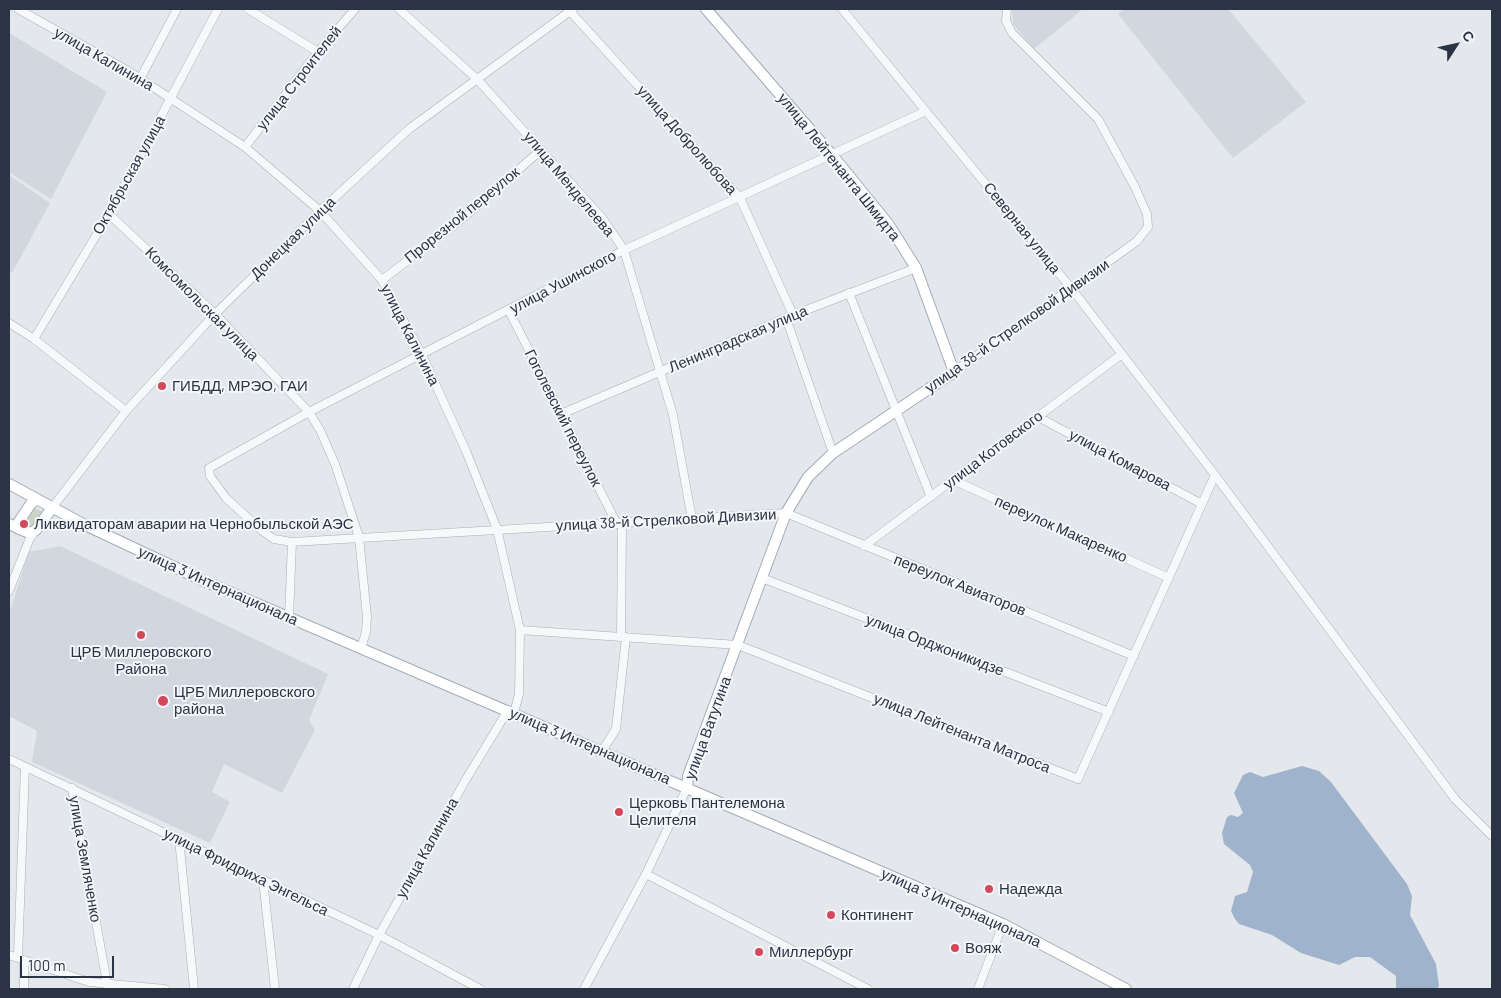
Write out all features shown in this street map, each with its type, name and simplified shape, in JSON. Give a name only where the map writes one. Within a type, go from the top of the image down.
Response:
[{"type":"main road","name":"улица Лейтенанта Шмидта","points":[[706,9],[834,156],[889,225],[916,268],[954,372]]},
{"type":"main road","name":"улица 38-й Стрелковой Дивизии","points":[[786,513],[808,477],[833,453],[954,372]]},
{"type":"main road","name":"улица 3 Интернационала","points":[[9,484],[52,508],[146,554],[289,618],[1003,924],[1126,989]]},
{"type":"main road","points":[[28,532],[18,523],[32,502],[38,500]]},
{"type":"main road","points":[[28,532],[52,508]]},
{"type":"main road","name":"улица Ватутина","points":[[687,788],[688,776],[786,513]]},
{"type":"main road","points":[[9,524],[28,532]]},
{"type":"street","name":"улица Калинина","points":[[18,9],[140,78],[244,147],[320,211],[382,280],[422,355],[466,451],[497,529],[520,630],[519,694],[511,712],[465,781],[379,935],[352,989]]},
{"type":"street","points":[[140,78],[177,9]]},
{"type":"street","name":"Октябрьская улица","points":[[34,339],[109,214],[218,9]]},
{"type":"street","points":[[248,9],[318,52]]},
{"type":"street","name":"улица Строителей","points":[[244,147],[318,52],[355,9]]},
{"type":"street","name":"улица Менделеева","points":[[399,9],[477,79],[603,219],[624,250],[673,415],[692,519]]},
{"type":"street","name":"Северная улица","points":[[842,9],[1122,354],[1215,475],[1455,799],[1492,836]]},
{"type":"street","name":"улица 38-й Стрелковой Дивизии","points":[[954,372],[1132,245],[1148,228],[1147,214],[1135,187],[1098,119],[1084,103],[1017,40],[1009,29],[1006,20],[1007,9]]},
{"type":"street","name":"Донецкая улица","points":[[52,508],[126,410],[214,314],[320,211],[409,129],[571,10]]},
{"type":"street","name":"улица Добролюбова","points":[[571,10],[740,198],[789,316],[833,453]]},
{"type":"street","name":"улица Ушинского","points":[[292,542],[274,538],[247,518],[226,498],[210,476],[208,468],[309,412],[509,311],[624,250],[834,156],[926,112]]},
{"type":"street","name":"Прорезной переулок","points":[[382,280],[464,218],[541,150]]},
{"type":"street","name":"Комсомольская улица","points":[[109,214],[214,314],[309,412],[335,464],[359,537],[367,617],[366,632],[361,648]]},
{"type":"street","name":"Ленинградская улица","points":[[561,414],[789,316],[916,268]]},
{"type":"street","points":[[849,293],[931,497]]},
{"type":"street","name":"Гоголевский переулок","points":[[509,311],[620,524],[623,637],[616,729],[602,751]]},
{"type":"street","points":[[9,323],[34,339],[126,410]]},
{"type":"street","name":"улица Котовского","points":[[864,546],[1122,354]]},
{"type":"street","name":"улица Комарова","points":[[1038,417],[1202,504]]},
{"type":"street","name":"улица Лейтенанта Матроса","points":[[520,630],[738,645],[1078,779],[1215,475]]},
{"type":"street","name":"переулок Макаренко","points":[[952,480],[1169,578]]},
{"type":"street","name":"улица 38-й Стрелковой Дивизии","points":[[292,542],[359,537],[427,536],[497,529],[620,524],[786,513]]},
{"type":"street","name":"переулок Авиаторов","points":[[786,513],[1134,656]]},
{"type":"street","points":[[9,592],[28,532]]},
{"type":"street","points":[[289,618],[292,542]]},
{"type":"street","name":"улица Орджоникидзе","points":[[762,578],[1109,712]]},
{"type":"street","name":"улица Фридриха Энгельса","points":[[9,759],[379,935],[480,989]]},
{"type":"street","points":[[24,989],[21,959],[25,766]]},
{"type":"street","name":"улица Земляченко","points":[[72,788],[108,987]]},
{"type":"street","name":"улица Ватутина","points":[[584,989],[646,874],[687,788]]},
{"type":"street","points":[[179,840],[194,989]]},
{"type":"street","points":[[646,874],[868,989]]},
{"type":"street","points":[[263,880],[275,989]]},
{"type":"street","points":[[978,989],[1003,924]]},
{"type":"street","points":[[9,955],[108,987],[165,989]]},
{"type":"shaded area","points":[[1012,9],[1083,9],[1034,49],[1013,24]]},
{"type":"shaded area","points":[[1124,9],[1228,9],[1306,102],[1233,158],[1118,14]]},
{"type":"shaded area","points":[[9,33],[107,92],[51,199],[9,172]]},
{"type":"shaded area","points":[[9,175],[50,203],[12,273],[9,271]]},
{"type":"shaded area","name":"ЦРБ Миллеровского района","points":[[60,546],[328,674],[309,720],[315,730],[282,793],[224,764],[212,792],[230,802],[210,843],[32,762],[37,731],[9,716],[9,687],[11,678],[9,677],[9,614],[29,552]]},
{"type":"green space","points":[[33,507],[43,512],[30,530],[21,525]]},
{"type":"water","points":[[1302,766],[1319,771],[1331,782],[1407,884],[1412,896],[1410,915],[1436,964],[1439,986],[1437,989],[1396,989],[1396,976],[1370,957],[1355,957],[1339,965],[1301,953],[1272,935],[1239,924],[1235,919],[1231,911],[1235,896],[1247,892],[1253,872],[1250,865],[1224,844],[1222,833],[1227,817],[1231,815],[1238,817],[1243,813],[1234,793],[1243,775],[1250,772],[1263,777]]},
{"type":"place","name":"ГИБДД, МРЭО, ГАИ","points":[[162,386]]},
{"type":"place","name":"Ликвидаторам аварии на Чернобыльской АЭС","points":[[24,524]]},
{"type":"place","name":"ЦРБ Миллеровского Района","points":[[141,635]]},
{"type":"place","name":"ЦРБ Миллеровского района","points":[[163,701]]},
{"type":"place","name":"Церковь Пантелемона Целителя","points":[[619,812]]},
{"type":"place","name":"Надежда","points":[[989,889]]},
{"type":"place","name":"Континент","points":[[831,915]]},
{"type":"place","name":"Вояж","points":[[955,948]]},
{"type":"place","name":"Миллербург","points":[[759,952]]}]
